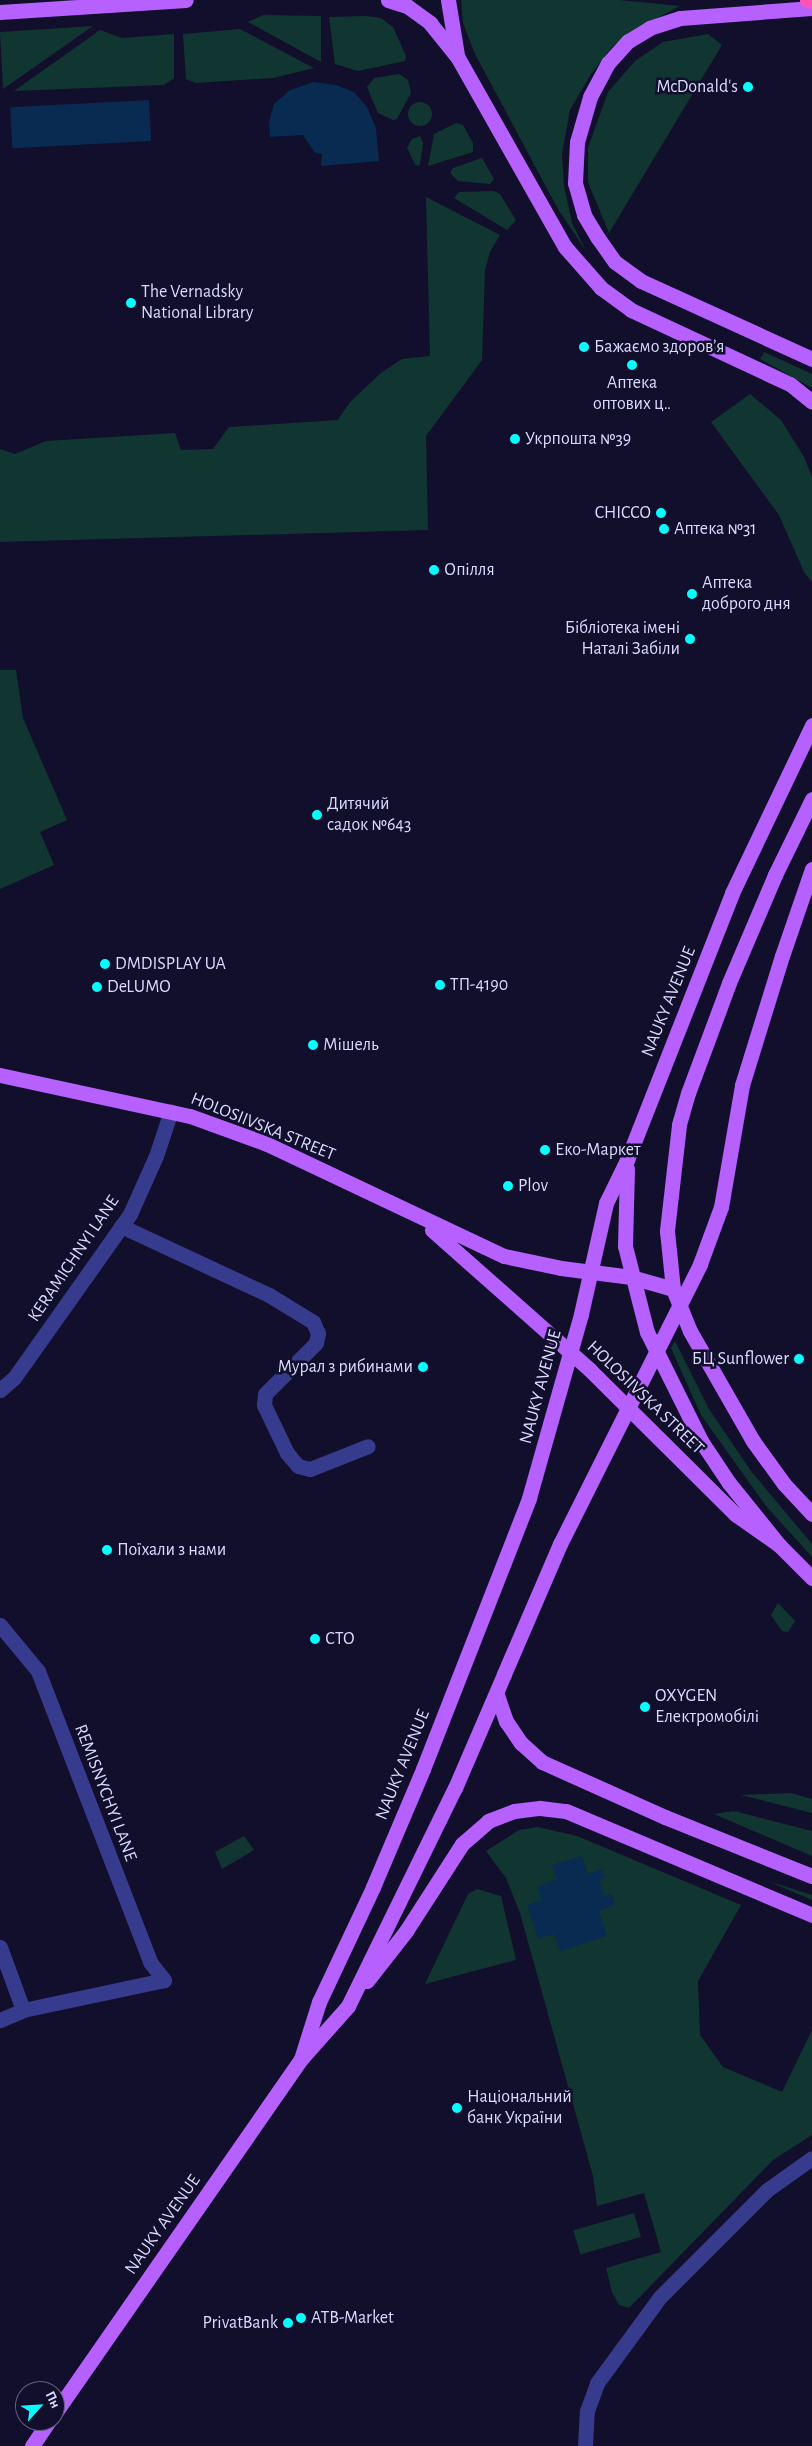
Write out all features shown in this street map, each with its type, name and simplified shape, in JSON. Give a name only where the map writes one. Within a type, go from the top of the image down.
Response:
[{"type":"highway","points":[[807,0],[812,1]]},
{"type":"main road","points":[[0,12],[186,0]]},
{"type":"main road","points":[[388,0],[407,6],[430,23],[458,58],[560,240],[579,267],[601,288],[631,310],[790,384],[812,402]]},
{"type":"main road","points":[[448,0],[458,58]]},
{"type":"main road","points":[[807,356],[641,282],[615,262],[584,215],[576,183],[577,142],[590,97],[608,63],[628,41],[650,28],[680,18],[812,8]]},
{"type":"main road","name":"NAUKY AVENUE","points":[[301,2059],[320,2002],[373,1888],[419,1778],[529,1498],[570,1351],[606,1203],[627,1160],[732,893],[812,726]]},
{"type":"main road","points":[[812,799],[775,875],[729,983],[679,1125],[667,1231],[673,1289],[722,1392],[752,1441],[784,1484],[812,1514]]},
{"type":"main road","name":"NAUKY AVENUE","points":[[65,2399],[301,2059],[348,2006],[455,1788],[560,1544],[700,1264],[721,1206],[742,1085],[782,956],[812,869]]},
{"type":"main road","name":"HOLOSIIVSKA STREET","points":[[0,1075],[171,1111],[266,1144],[417,1218],[504,1256],[590,1273],[631,1277],[673,1289]]},
{"type":"main road","points":[[627,1160],[624,1230],[631,1277],[647,1332],[701,1441],[729,1483],[779,1545],[812,1578]]},
{"type":"main road","name":"HOLOSIIVSKA STREET","points":[[417,1218],[481,1269],[570,1351],[735,1514],[779,1545]]},
{"type":"main road","points":[[496,1695],[506,1721],[521,1743],[542,1762],[657,1813],[812,1876]]},
{"type":"main road","points":[[348,2006],[406,1931],[462,1844],[488,1821],[514,1811],[540,1808],[566,1811],[812,1915]]},
{"type":"main road","points":[[32,2446],[42,2431]]},
{"type":"street","name":"KERAMICHNYI LANE","points":[[0,1390],[14,1378],[121,1226],[156,1156],[171,1111]]},
{"type":"street","points":[[121,1226],[270,1295],[313,1322],[318,1333],[316,1343],[265,1394],[264,1404],[287,1453],[298,1466],[310,1469],[368,1446]]},
{"type":"street","name":"REMISNYCHYI LANE","points":[[0,1625],[38,1672],[150,1962],[164,1980],[23,2010]]},
{"type":"street","points":[[0,1947],[23,2010],[0,2020]]},
{"type":"street","points":[[584,2446],[586,2412],[598,2383],[660,2297],[767,2190],[812,2158]]},
{"type":"green space","points":[[461,0],[619,0],[680,6],[631,32],[612,47],[591,74],[570,110],[562,154],[564,186],[572,223],[586,251],[558,209],[475,54],[463,23]]},
{"type":"green space","points":[[263,15],[321,16],[321,62],[248,22]]},
{"type":"green space","points":[[367,16],[381,18],[393,27],[406,56],[405,61],[358,71],[335,64],[329,17]]},
{"type":"green space","points":[[93,26],[3,89],[0,32]]},
{"type":"green space","points":[[240,29],[314,68],[273,78],[196,83],[186,79],[183,34]]},
{"type":"green space","points":[[100,30],[122,38],[174,34],[174,78],[164,85],[14,91]]},
{"type":"green space","points":[[708,34],[722,45],[609,233],[588,182],[588,148],[608,92],[635,61],[663,42]]},
{"type":"green space","points":[[399,74],[408,80],[411,93],[397,119],[393,120],[378,113],[367,87],[374,78]]},
{"type":"green space","points":[[420,102],[428,106],[432,114],[428,122],[420,126],[412,122],[408,114],[412,106]]},
{"type":"green space","points":[[456,123],[463,125],[473,143],[473,152],[428,166],[434,134]]},
{"type":"green space","points":[[420,136],[423,143],[420,165],[416,166],[407,148],[412,139]]},
{"type":"green space","points":[[482,158],[494,179],[490,184],[458,181],[450,173],[453,168]]},
{"type":"green space","points":[[494,191],[500,194],[516,220],[507,230],[454,198],[459,192]]},
{"type":"green space","points":[[426,197],[500,235],[490,252],[485,270],[482,360],[426,436],[428,530],[0,542],[0,449],[15,454],[46,441],[175,433],[181,450],[213,449],[229,427],[338,420],[350,402],[381,373],[402,359],[430,356]]},
{"type":"green space","points":[[764,352],[812,374],[812,388],[760,359]]},
{"type":"green space","points":[[750,394],[781,420],[804,457],[812,477],[812,582],[804,572],[779,515],[711,422]]},
{"type":"green space","points":[[0,670],[16,670],[23,718],[67,820],[40,832],[54,865],[0,889]]},
{"type":"green space","points":[[675,1341],[709,1409],[751,1471],[812,1544],[812,1557],[766,1506],[701,1415],[671,1348]]},
{"type":"green space","points":[[778,1603],[795,1621],[788,1632],[782,1631],[771,1615]]},
{"type":"green space","points":[[791,1793],[812,1799],[812,1813],[741,1795]]},
{"type":"green space","points":[[734,1811],[812,1831],[812,1856],[714,1814]]},
{"type":"green space","points":[[538,1827],[577,1836],[741,1905],[698,1981],[700,2035],[723,2067],[782,2092],[812,2030],[812,2135],[773,2160],[629,2308],[619,2305],[612,2292],[606,2268],[661,2252],[644,2193],[597,2206],[593,2176],[520,1913],[506,1878],[486,1851],[519,1830]]},
{"type":"green space","points":[[244,1836],[254,1850],[222,1869],[215,1852]]},
{"type":"green space","points":[[768,1881],[812,1895],[812,1900]]},
{"type":"green space","points":[[477,1889],[501,1896],[516,1960],[425,1984],[468,1894]]},
{"type":"green space","points":[[634,2213],[641,2237],[580,2254],[573,2230]]},
{"type":"water","points":[[314,82],[336,85],[354,92],[367,107],[376,128],[379,161],[321,166],[322,154],[315,153],[303,135],[270,137],[269,122],[274,104],[290,90]]},
{"type":"water","points":[[149,100],[151,141],[12,148],[10,107]]},
{"type":"water","points":[[582,1856],[588,1874],[602,1869],[605,1878],[599,1880],[604,1896],[612,1894],[615,1905],[599,1911],[607,1936],[560,1951],[554,1934],[538,1939],[527,1905],[542,1900],[537,1886],[557,1880],[552,1865]]},
{"type":"place","name":"McDonald's","points":[[748,87]]},
{"type":"place","name":"The Vernadsky National Library","points":[[131,303]]},
{"type":"place","name":"Бажаємо здоровʼя","points":[[584,347]]},
{"type":"place","name":"Аптека оптових ц‥","points":[[632,365]]},
{"type":"place","name":"Укрпошта №39","points":[[515,439]]},
{"type":"place","name":"CHICCO","points":[[661,513]]},
{"type":"place","name":"Аптека №31","points":[[664,529]]},
{"type":"place","name":"Опілля","points":[[434,570]]},
{"type":"place","name":"Аптека доброго дня","points":[[692,594]]},
{"type":"place","name":"Бібліотека імені Наталі Забіли","points":[[690,639]]},
{"type":"place","name":"Дитячий садок №643","points":[[317,815]]},
{"type":"place","name":"DMDISPLAY UA","points":[[105,964]]},
{"type":"place","name":"ТП-4190","points":[[440,985]]},
{"type":"place","name":"DeLUMO","points":[[97,987]]},
{"type":"place","name":"Мішель","points":[[313,1045]]},
{"type":"place","name":"Еко-Маркет","points":[[545,1150]]},
{"type":"place","name":"Plov","points":[[508,1186]]},
{"type":"place","name":"БЦ Sunflower","points":[[799,1359]]},
{"type":"place","name":"Мурал з рибинами","points":[[423,1367]]},
{"type":"place","name":"Поїхали з нами","points":[[107,1550]]},
{"type":"place","name":"СТО","points":[[315,1639]]},
{"type":"place","name":"OXYGEN Електромобілі","points":[[645,1707]]},
{"type":"place","name":"Національний банк України","points":[[457,2108]]},
{"type":"place","name":"ATB-Market","points":[[301,2318]]},
{"type":"place","name":"PrivatBank","points":[[288,2323]]}]
